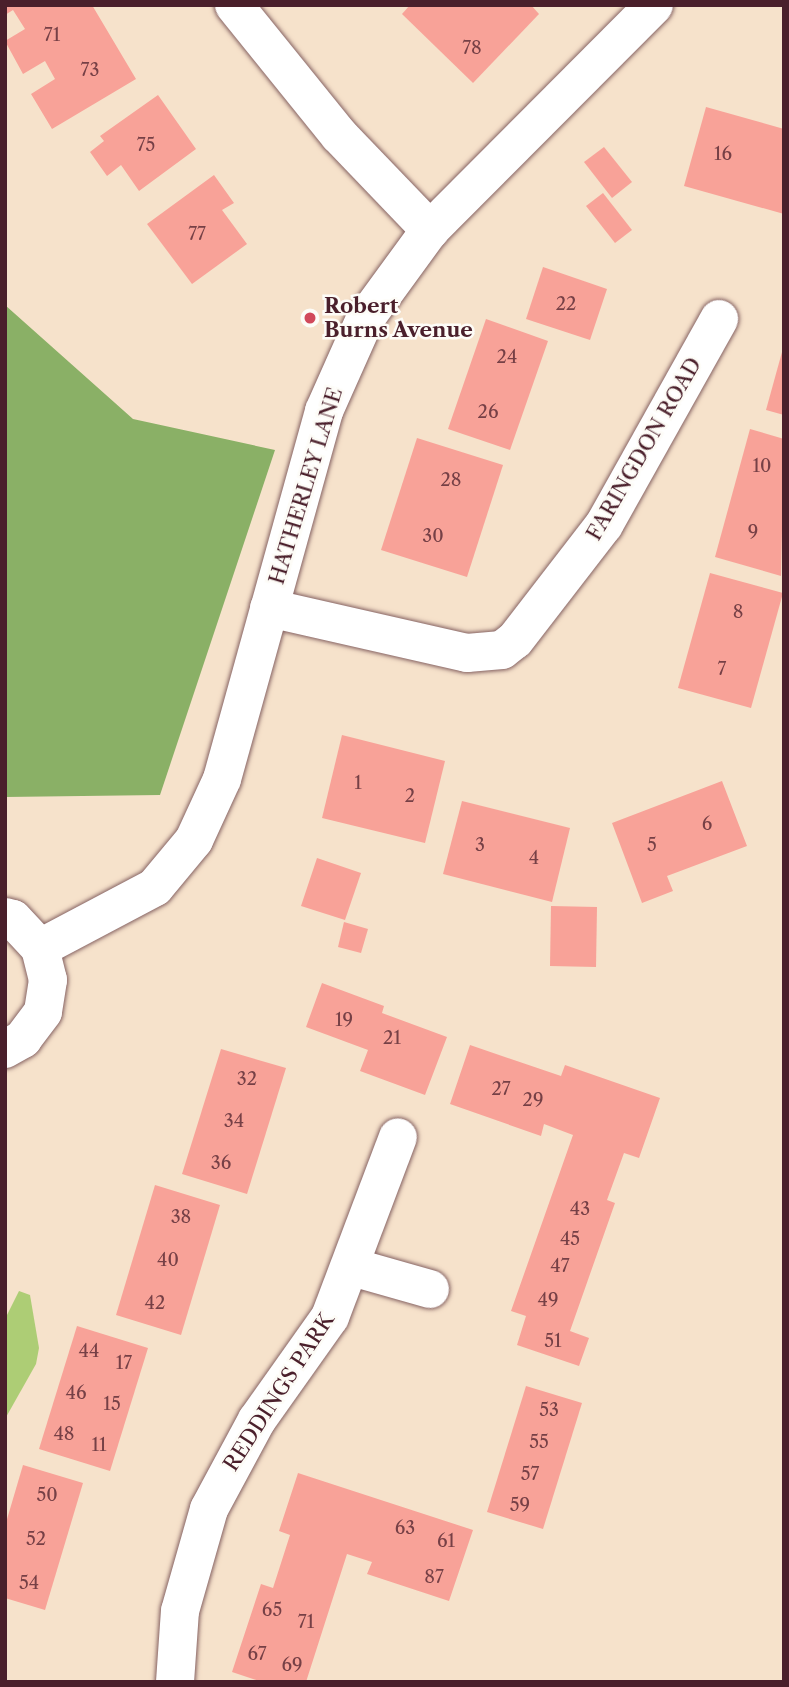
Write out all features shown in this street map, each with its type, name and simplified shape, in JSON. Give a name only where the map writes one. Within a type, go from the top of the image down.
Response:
[{"type":"street","points":[[234,5],[339,135],[430,230]]},
{"type":"street","name":"HATHERLEY LANE","points":[[40,948],[155,887],[194,840],[222,779],[324,411],[365,319],[430,230],[654,5]]},
{"type":"street","name":"FARINGDON ROAD","points":[[269,608],[467,653],[502,650],[515,640],[604,525],[719,319]]},
{"type":"street","points":[[5,917],[13,919],[40,948],[48,980],[43,1012],[23,1039],[5,1049]]},
{"type":"street","name":"REDDINGS PARK","points":[[174,1682],[180,1611],[209,1509],[257,1420],[330,1317],[352,1267],[398,1137]]},
{"type":"street","points":[[352,1267],[430,1289]]},
{"type":"green space","points":[[5,305],[133,419],[275,450],[160,795],[5,797]]},
{"type":"green space","points":[[19,1291],[30,1295],[39,1348],[36,1364],[5,1419],[5,1319]]},
{"type":"building","points":[[5,5],[92,5],[136,79],[52,129],[31,94],[55,79],[45,61],[23,74],[5,41],[25,29],[13,10],[5,15]]},
{"type":"building","points":[[410,5],[531,5],[539,14],[473,83],[402,14]]},
{"type":"building","points":[[158,95],[196,149],[139,191],[121,165],[107,176],[90,152],[104,141],[100,136]]},
{"type":"building","points":[[706,107],[784,129],[784,214],[684,186]]},
{"type":"building","points":[[604,147],[632,182],[612,198],[584,162]]},
{"type":"building","points":[[214,175],[234,203],[222,210],[247,244],[192,284],[147,224]]},
{"type":"building","points":[[603,193],[632,230],[615,243],[586,206]]},
{"type":"building","points":[[543,267],[607,289],[590,340],[526,319]]},
{"type":"building","points":[[486,319],[548,341],[510,450],[448,429]]},
{"type":"building","points":[[782,352],[784,353],[784,415],[766,410]]},
{"type":"building","points":[[750,429],[784,439],[781,576],[715,557]]},
{"type":"building","points":[[417,438],[503,465],[467,577],[381,550]]},
{"type":"building","points":[[710,573],[783,593],[751,708],[678,688]]},
{"type":"building","points":[[342,735],[445,761],[425,843],[322,818]]},
{"type":"building","points":[[722,781],[747,846],[667,876],[673,891],[642,903],[612,823]]},
{"type":"building","points":[[462,801],[570,828],[552,902],[443,874]]},
{"type":"building","points":[[317,858],[361,873],[345,920],[301,906]]},
{"type":"building","points":[[551,906],[597,907],[596,967],[550,966]]},
{"type":"building","points":[[344,922],[368,929],[361,953],[338,947]]},
{"type":"building","points":[[322,983],[384,1006],[382,1013],[447,1037],[425,1095],[360,1071],[368,1050],[306,1027]]},
{"type":"building","points":[[470,1045],[561,1076],[565,1065],[660,1098],[639,1158],[624,1153],[607,1200],[615,1203],[570,1331],[589,1338],[579,1366],[517,1345],[526,1316],[511,1311],[573,1135],[544,1124],[541,1136],[450,1104]]},
{"type":"building","points":[[221,1049],[286,1068],[247,1194],[182,1174]]},
{"type":"building","points":[[155,1185],[220,1205],[181,1335],[116,1315]]},
{"type":"building","points":[[77,1326],[148,1348],[110,1471],[39,1449]]},
{"type":"building","points":[[526,1386],[582,1403],[543,1529],[487,1512]]},
{"type":"building","points":[[23,1465],[83,1483],[45,1610],[5,1598],[5,1526]]},
{"type":"building","points":[[298,1473],[473,1530],[449,1601],[367,1574],[372,1562],[347,1554],[306,1682],[262,1682],[232,1672],[261,1584],[273,1588],[290,1535],[279,1531]]},
{"type":"place","name":"Robert Burns Avenue","points":[[310,318]]}]
